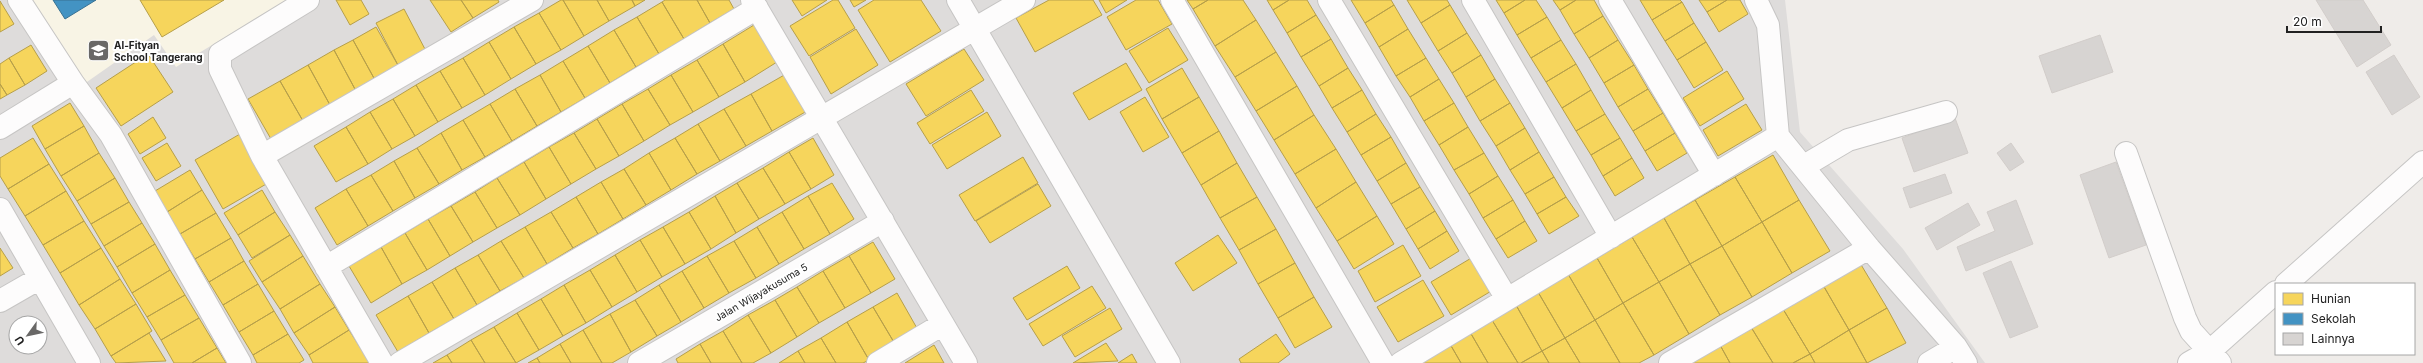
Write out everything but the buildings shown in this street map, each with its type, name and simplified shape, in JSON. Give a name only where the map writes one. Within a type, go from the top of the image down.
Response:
[{"type":"street","points":[[19,0],[73,83],[111,135],[240,363]]},
{"type":"street","points":[[308,0],[220,54],[220,69],[262,156],[382,363]]},
{"type":"street","points":[[262,156],[532,0]]},
{"type":"street","points":[[958,0],[1169,363]]},
{"type":"street","points":[[400,363],[1024,0]]},
{"type":"street","points":[[1172,0],[1384,363]]},
{"type":"street","points":[[1328,0],[1507,299]]},
{"type":"street","points":[[1473,0],[1611,237]]},
{"type":"street","points":[[1610,0],[1714,175]]},
{"type":"street","points":[[1756,0],[1768,25],[1778,136],[1804,166],[1869,248],[1961,355],[1929,363]]},
{"type":"street","points":[[326,267],[755,4],[966,363]]},
{"type":"street","points":[[0,128],[73,83]]},
{"type":"street","points":[[1804,166],[1848,140],[1946,112]]},
{"type":"street","points":[[1401,363],[1778,136]]},
{"type":"street","points":[[2126,153],[2185,318],[2191,331],[2215,357]]},
{"type":"street","points":[[2287,283],[2423,162]]},
{"type":"street","points":[[0,209],[89,363]]},
{"type":"street","name":"Jalan Wijayakusuma 5","points":[[639,363],[883,221]]},
{"type":"street","points":[[1670,363],[1869,248]]},
{"type":"street","points":[[0,301],[40,278]]},
{"type":"street","points":[[2189,363],[2215,357],[2275,293]]},
{"type":"street","points":[[878,363],[943,324]]},
{"type":"shaded area","points":[[0,0],[1785,0],[1800,132],[1903,249],[1985,363],[0,363]]},
{"type":"shaded area","name":"Al-Fityan School Tangerang","points":[[33,0],[286,0],[176,67],[154,35],[84,84]]},
{"type":"place","name":"Al-Fityan School Tangerang","points":[[98,51]]}]
